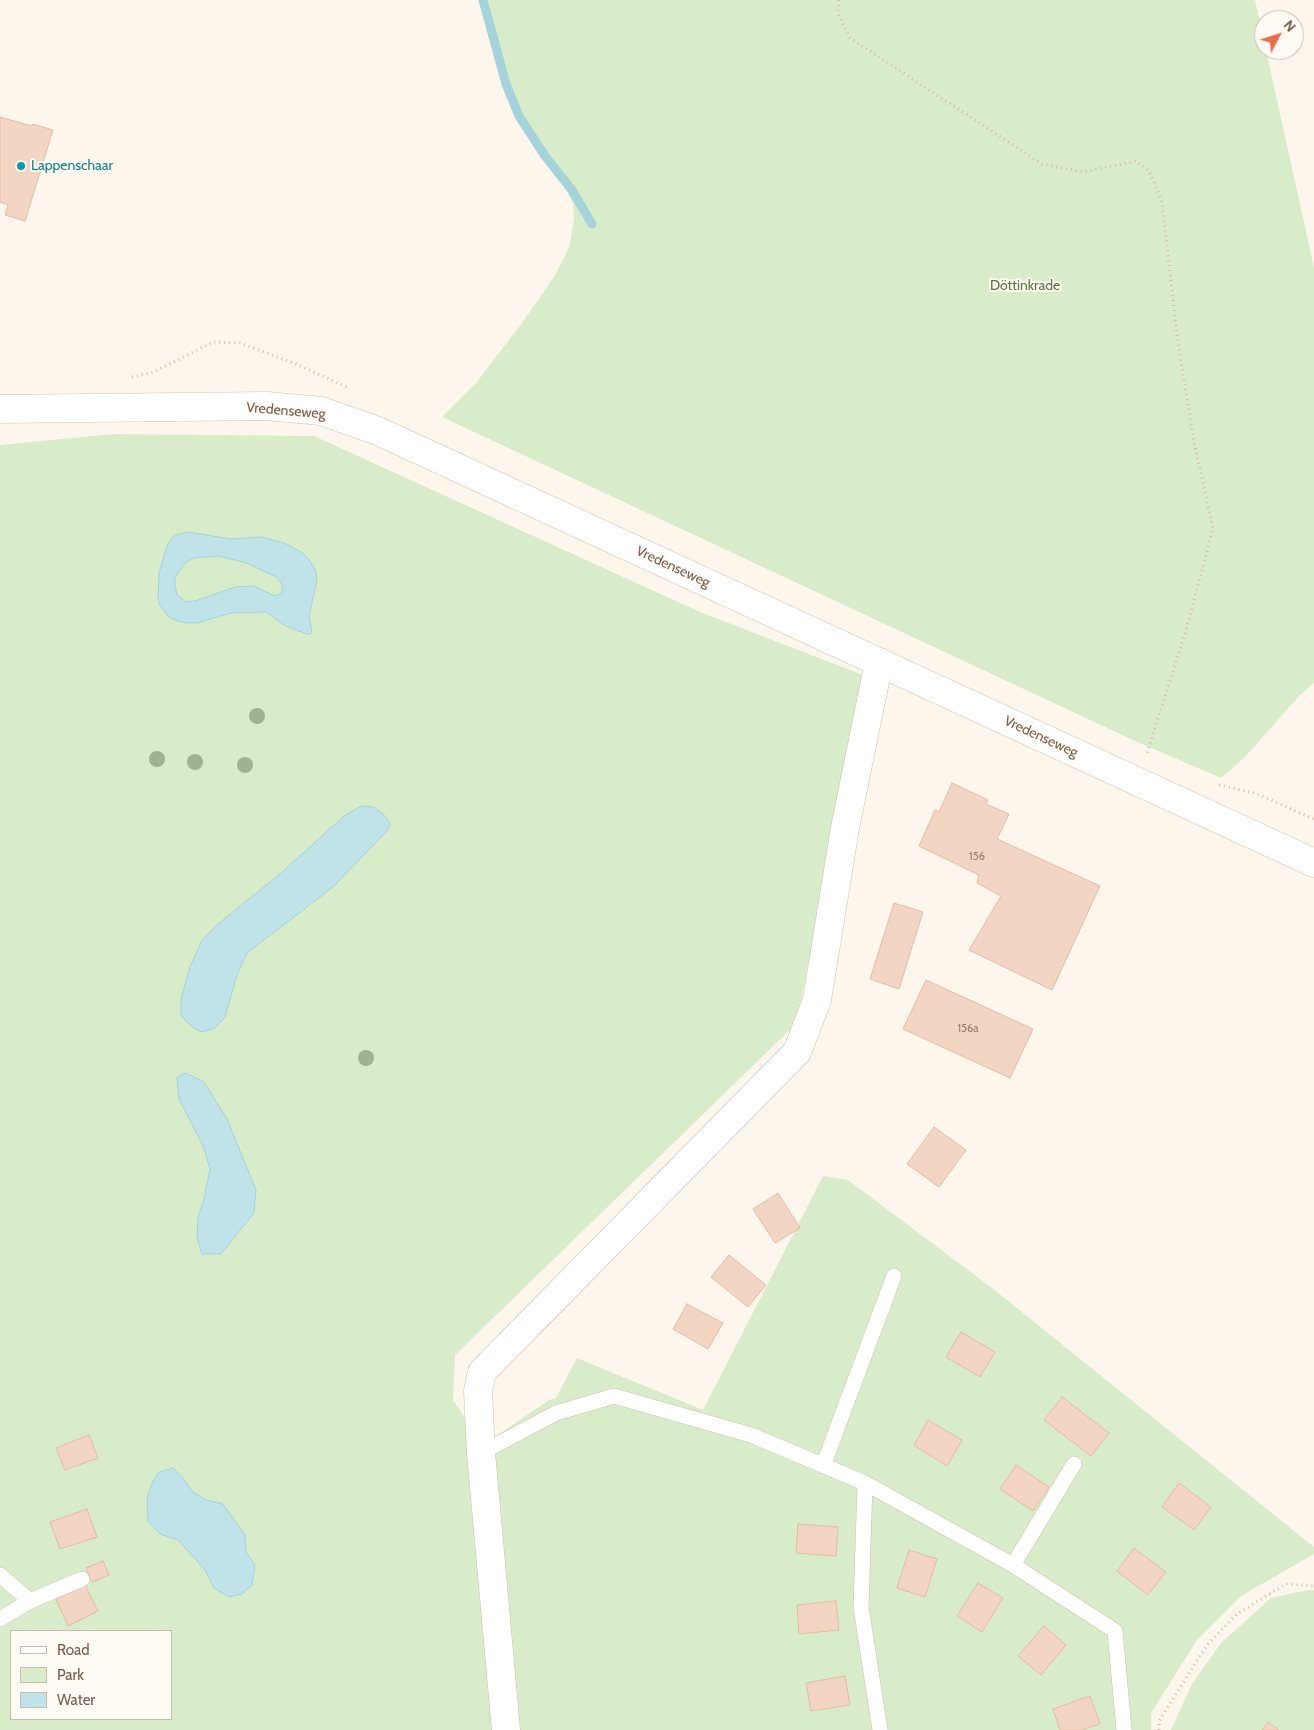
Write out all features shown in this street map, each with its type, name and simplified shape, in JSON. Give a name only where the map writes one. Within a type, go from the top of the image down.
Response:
[{"type":"main road","name":"Vredenseweg","points":[[0,409],[267,406],[321,411],[378,431],[1314,863]]},
{"type":"main road","points":[[506,1730],[481,1453],[478,1391],[482,1372],[797,1052],[817,1000],[845,828],[879,662]]},
{"type":"lane","points":[[823,1466],[894,1276]]},
{"type":"lane","points":[[481,1453],[556,1413],[614,1396],[751,1435],[866,1483],[1013,1565],[1115,1631],[1124,1730]]},
{"type":"lane","points":[[1013,1565],[1074,1464]]},
{"type":"lane","points":[[866,1483],[861,1607],[880,1730]]},
{"type":"lane","points":[[0,1575],[30,1601]]},
{"type":"lane","points":[[0,1619],[30,1601],[82,1579]]},
{"type":"path","points":[[838,0],[838,14],[850,38],[1042,164],[1083,172],[1136,161],[1148,170],[1155,184],[1162,202],[1178,342],[1194,442],[1213,528],[1187,627],[1147,753]]},
{"type":"path","points":[[1159,1730],[1159,1721],[1207,1645],[1237,1614],[1286,1584],[1314,1586]]},
{"type":"green space","name":"Döttinkrade","points":[[484,0],[1255,0],[1257,10],[1254,10],[1254,60],[1268,60],[1314,268],[1314,683],[1300,695],[1245,757],[1221,778],[1135,741],[442,417],[476,383],[554,277],[569,248],[574,218],[573,203],[543,151],[527,131],[515,108],[502,56]]},
{"type":"green space","points":[[113,434],[314,436],[700,612],[863,675],[797,1023],[455,1355],[453,1400],[483,1445],[549,1400],[556,1398],[577,1358],[703,1410],[823,1176],[848,1180],[992,1288],[1314,1547],[1314,1554],[1241,1596],[1197,1640],[1151,1713],[1151,1730],[0,1730],[0,445]]},
{"type":"green space","points":[[1314,1590],[1314,1730],[1171,1730],[1192,1684],[1221,1643],[1271,1598]]},
{"type":"water","points":[[188,532],[231,539],[262,537],[284,543],[303,553],[316,571],[317,580],[309,616],[312,632],[306,634],[284,625],[266,612],[231,613],[197,623],[177,621],[169,617],[160,606],[158,598],[159,573],[167,546],[176,535]],"holes":[[[219,556],[246,563],[277,577],[282,585],[282,593],[275,596],[254,586],[235,587],[195,601],[186,602],[177,595],[175,577],[186,562],[194,558]]]},
{"type":"water","points":[[361,806],[374,807],[384,815],[390,823],[388,830],[333,887],[247,953],[237,975],[225,1017],[215,1028],[202,1032],[192,1027],[181,1016],[181,999],[190,967],[202,940],[218,924],[280,874],[344,816]]},
{"type":"water","points":[[186,1073],[204,1082],[227,1119],[256,1190],[254,1213],[221,1254],[202,1254],[197,1238],[198,1217],[210,1169],[204,1148],[179,1099],[177,1077]]},
{"type":"water","points":[[173,1468],[193,1492],[206,1500],[223,1504],[245,1535],[246,1552],[255,1565],[252,1585],[242,1594],[229,1597],[214,1588],[205,1570],[178,1540],[160,1534],[148,1522],[147,1499],[152,1483],[159,1472]]},
{"type":"building","name":"Lappenschaar","points":[[0,117],[53,130],[25,221],[5,215],[8,205],[0,202]]},
{"type":"building","points":[[952,783],[988,800],[986,804],[1009,814],[997,839],[1100,886],[1052,990],[969,950],[1001,896],[977,883],[979,875],[919,846],[935,810],[939,812]]},
{"type":"building","points":[[894,903],[923,912],[899,989],[870,979]]},
{"type":"building","points":[[926,980],[1033,1029],[1010,1078],[903,1029]]},
{"type":"building","points":[[934,1127],[966,1150],[939,1187],[907,1164]]},
{"type":"building","points":[[778,1193],[800,1228],[775,1243],[753,1209]]},
{"type":"building","points":[[729,1255],[766,1285],[748,1307],[711,1277]]},
{"type":"building","points":[[687,1304],[723,1323],[708,1349],[673,1329]]},
{"type":"building","points":[[961,1332],[995,1352],[980,1377],[946,1357]]},
{"type":"building","points":[[1062,1397],[1109,1433],[1091,1456],[1044,1420]]},
{"type":"building","points":[[928,1420],[962,1440],[947,1466],[914,1445]]},
{"type":"building","points":[[89,1435],[98,1458],[65,1470],[56,1448]]},
{"type":"building","points":[[1016,1465],[1049,1487],[1033,1511],[1000,1489]]},
{"type":"building","points":[[1179,1483],[1211,1507],[1194,1530],[1162,1507]]},
{"type":"building","points":[[87,1509],[97,1537],[60,1549],[50,1522]]},
{"type":"building","points":[[798,1524],[838,1527],[836,1556],[796,1553]]},
{"type":"building","points":[[1134,1548],[1166,1572],[1148,1595],[1117,1571]]},
{"type":"building","points":[[909,1550],[937,1559],[925,1597],[897,1588]]},
{"type":"building","points":[[103,1561],[109,1575],[92,1582],[86,1568]]},
{"type":"building","points":[[978,1583],[1003,1598],[982,1632],[957,1616]]},
{"type":"building","points":[[85,1585],[98,1611],[68,1626],[56,1599]]},
{"type":"building","points":[[836,1601],[839,1630],[799,1634],[797,1605]]},
{"type":"building","points":[[1044,1626],[1066,1645],[1041,1675],[1018,1656]]},
{"type":"building","points":[[845,1676],[850,1705],[811,1711],[806,1683]]},
{"type":"building","points":[[1090,1696],[1100,1724],[1081,1730],[1060,1730],[1053,1709]]},
{"type":"building","points":[[1268,1722],[1279,1730],[1262,1730]]},
{"type":"waterway","points":[[483,0],[506,84],[519,116],[545,156],[572,190],[592,224]]},
{"type":"place","name":"Lappenschaar","points":[[21,166]]}]
